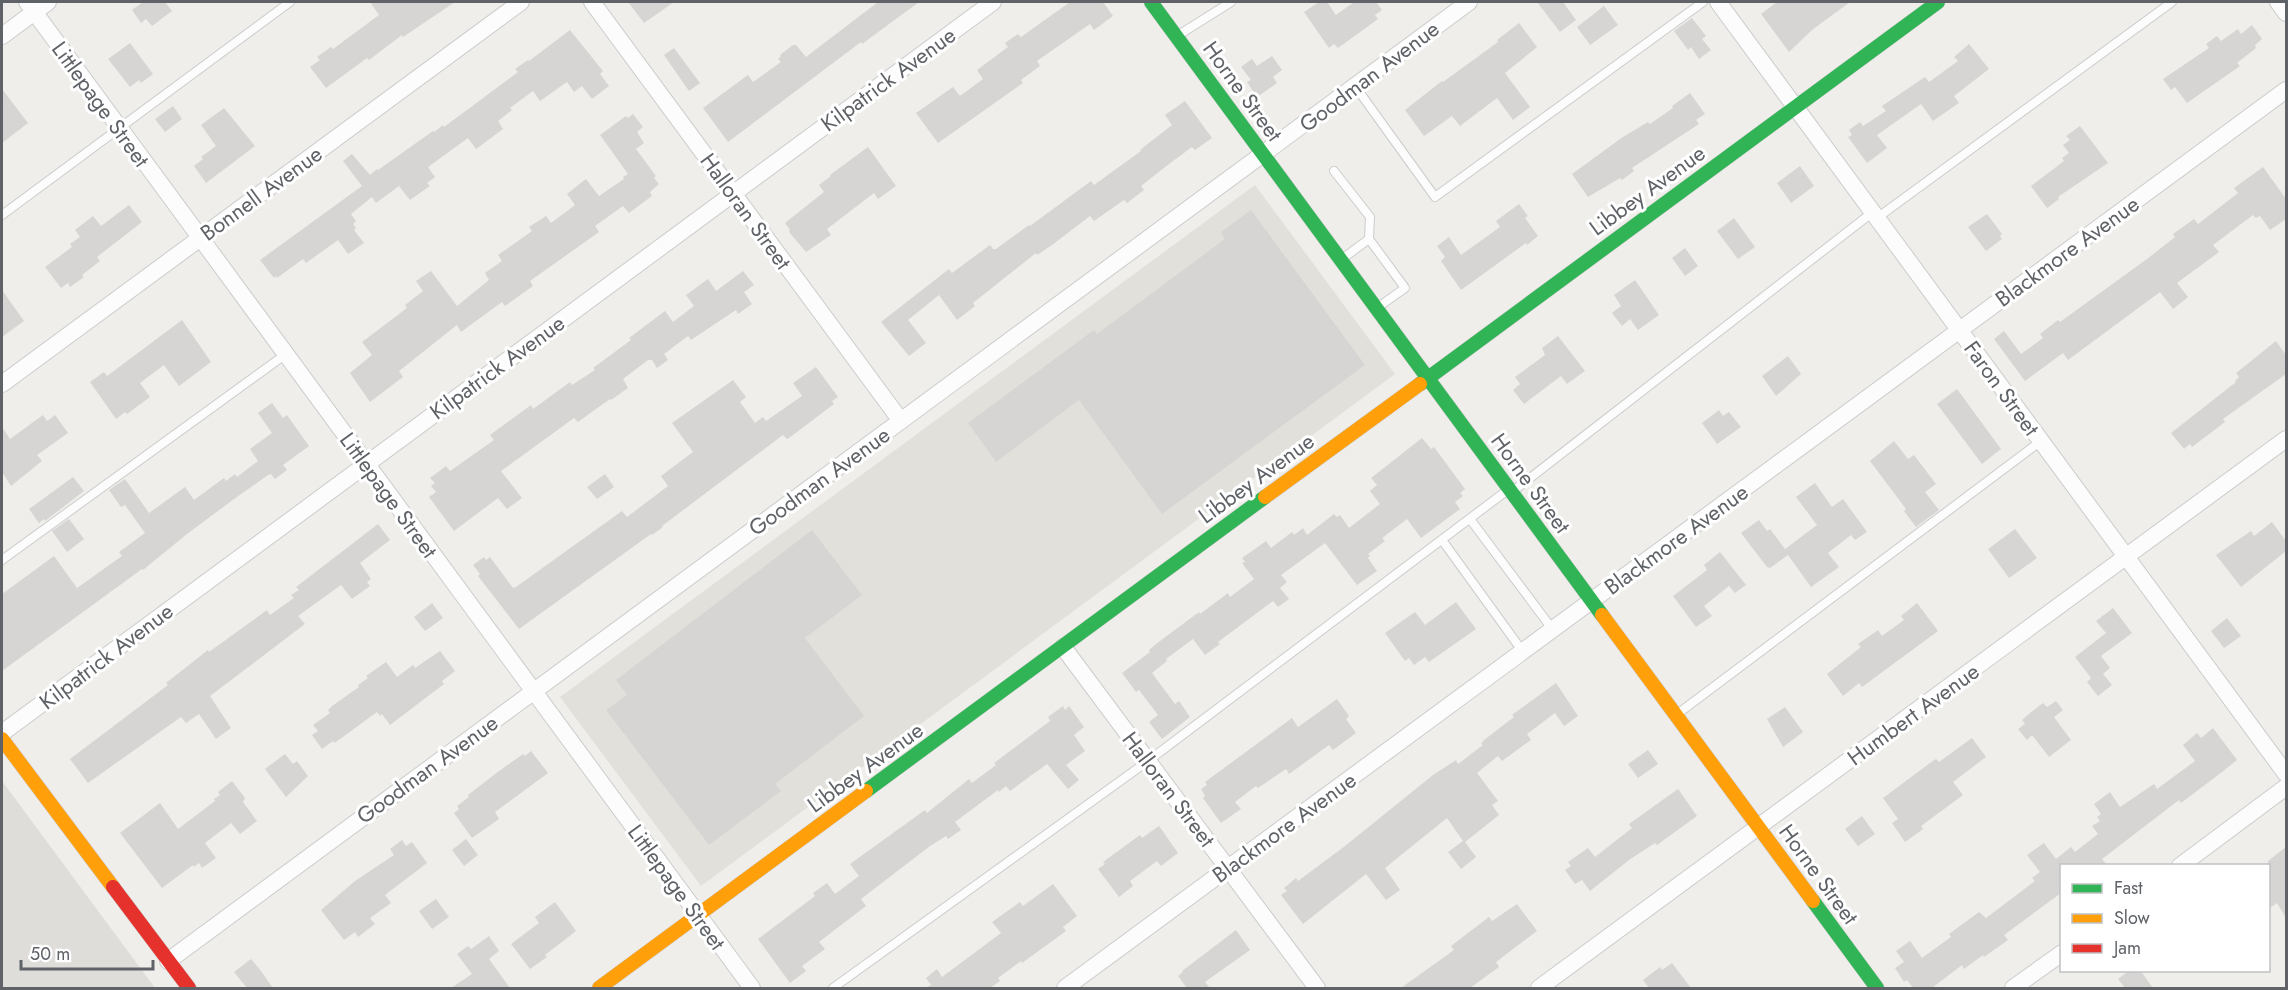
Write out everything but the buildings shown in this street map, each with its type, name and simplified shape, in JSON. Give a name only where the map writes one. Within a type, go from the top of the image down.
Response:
[{"type":"street","points":[[2,36],[30,7],[48,2]]},
{"type":"street","name":"Bonnell Avenue","points":[[2,384],[522,2]]},
{"type":"street","name":"Halloran Street","points":[[592,2],[901,421]]},
{"type":"street","name":"Kilpatrick Avenue","points":[[2,733],[993,2]]},
{"type":"street","name":"Horne Street","points":[[1150,2],[1877,988]]},
{"type":"street","name":"Goodman Avenue","points":[[168,961],[1469,2]]},
{"type":"street","name":"Faron Street","points":[[1718,2],[2286,774]]},
{"type":"street","name":"Libbey Avenue","points":[[599,988],[1938,2]]},
{"type":"street","points":[[2278,2],[2286,13]]},
{"type":"street","name":"Littlepage Street","points":[[30,7],[752,988]]},
{"type":"street","name":"Blackmore Avenue","points":[[1065,988],[2286,90]]},
{"type":"street","name":"Humbert Avenue","points":[[1539,988],[2286,439]]},
{"type":"street","name":"Halloran Street","points":[[1063,647],[1317,988]]},
{"type":"street","points":[[2,740],[189,988]]},
{"type":"street","points":[[2183,864],[2286,787]]},
{"type":"street","points":[[2013,988],[2060,954]]},
{"type":"lane","points":[[2,215],[290,2]]},
{"type":"lane","points":[[1176,36],[1231,2]]},
{"type":"lane","points":[[1355,86],[1435,196],[1703,2]]},
{"type":"lane","points":[[833,988],[1148,761],[1470,519],[1511,491],[1875,215],[2172,2]]},
{"type":"lane","points":[[1334,171],[1370,217],[1369,239],[1405,288],[1377,309]]},
{"type":"lane","points":[[1341,260],[1369,239]]},
{"type":"lane","points":[[2,560],[286,354]]},
{"type":"lane","points":[[1676,715],[2041,441]]},
{"type":"lane","points":[[1470,519],[1553,630]]},
{"type":"lane","points":[[1442,540],[1523,652]]},
{"type":"shaded area","points":[[1255,185],[1395,374],[701,886],[560,697]]},
{"type":"shaded area","points":[[2,781],[155,988],[2,988]]},
{"type":"traffic: fast","points":[[1151,2],[1602,615]]},
{"type":"traffic: fast","points":[[1420,384],[1938,2]]},
{"type":"traffic: fast","points":[[866,791],[1265,497]]},
{"type":"traffic: fast","points":[[1813,901],[1877,988]]},
{"type":"traffic: slow","points":[[1265,497],[1420,384]]},
{"type":"traffic: slow","points":[[1602,615],[1813,901]]},
{"type":"traffic: slow","points":[[2,739],[113,887]]},
{"type":"traffic: slow","points":[[599,988],[866,791]]},
{"type":"traffic: jam","points":[[113,887],[189,988]]}]
